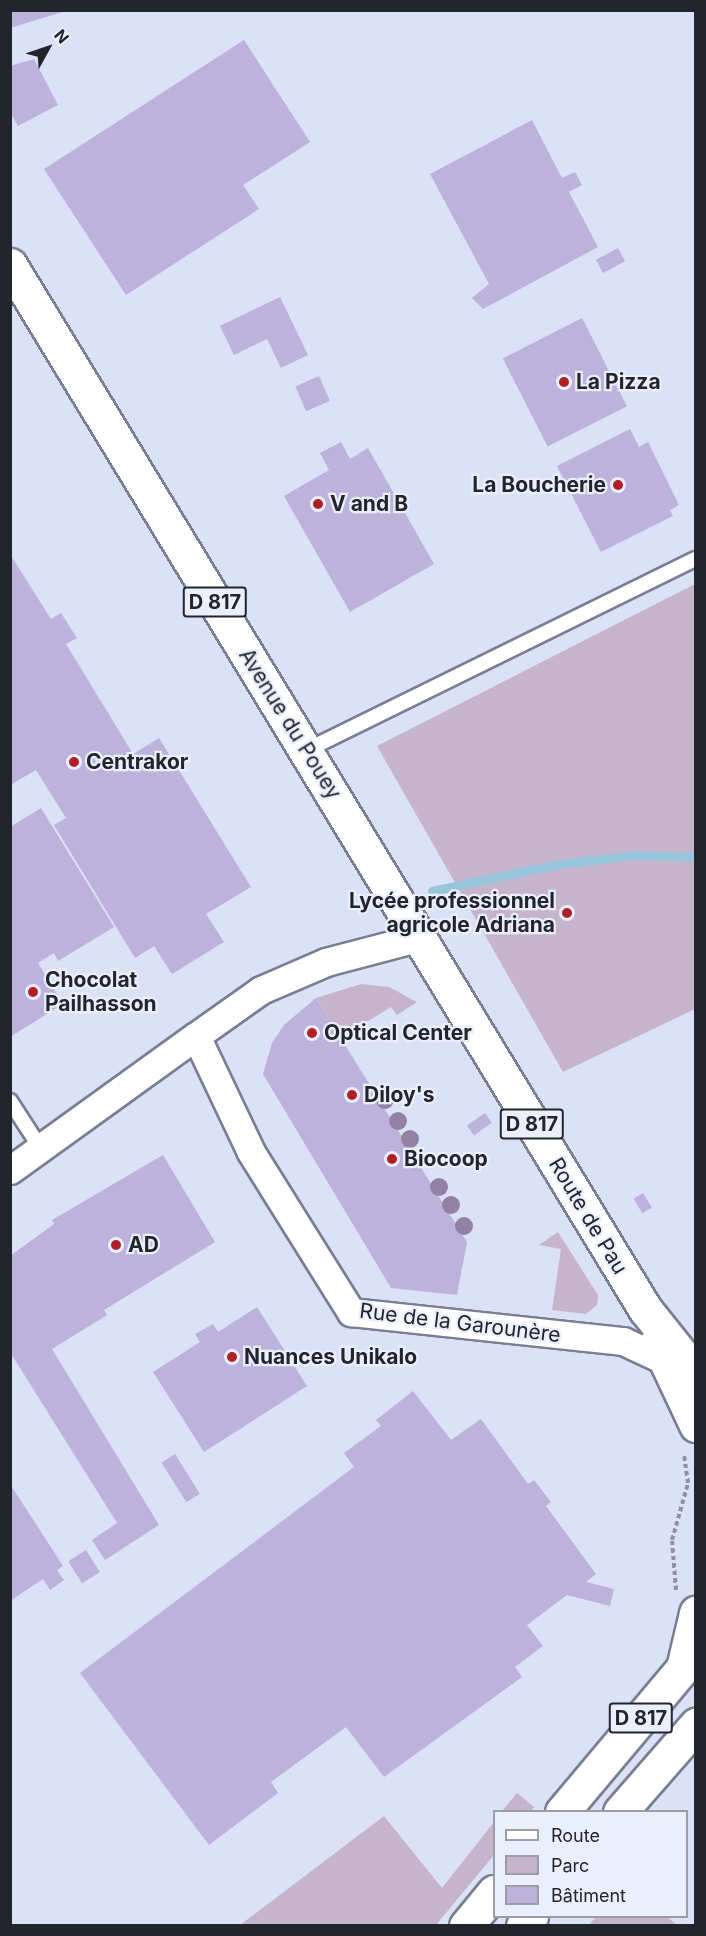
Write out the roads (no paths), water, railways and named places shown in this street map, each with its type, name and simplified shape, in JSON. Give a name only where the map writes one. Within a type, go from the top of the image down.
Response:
[{"type":"main road","name":"Avenue du Pouey","points":[[10,265],[421,937]]},
{"type":"main road","name":"Route de Pau","points":[[421,937],[645,1309],[696,1373]]},
{"type":"main road","name":"Route de Pau","points":[[645,1309],[689,1436]]},
{"type":"main road","name":"D 817","points":[[564,1810],[683,1668],[686,1605]]},
{"type":"main road","name":"D 817","points":[[622,1810],[696,1725]]},
{"type":"main road","points":[[466,1926],[493,1894]]},
{"type":"street","points":[[10,1170],[261,990],[326,962],[421,937]]},
{"type":"street","name":"Rue de la Garounère","points":[[196,1036],[251,1152],[351,1312],[623,1341],[664,1360]]},
{"type":"lane","points":[[307,750],[696,559]]},
{"type":"lane","points":[[10,1101],[41,1149]]},
{"type":"waterway","points":[[432,891],[553,865],[634,855],[696,857]]},
{"type":"place","name":"La Pizza","points":[[564,382]]},
{"type":"place","name":"La Boucherie","points":[[618,485]]},
{"type":"place","name":"V and B","points":[[318,504]]},
{"type":"place","name":"Centrakor","points":[[74,762]]},
{"type":"place","name":"Lycée professionnel agricole Adriana","points":[[567,913]]},
{"type":"place","name":"Chocolat Pailhasson","points":[[33,992]]},
{"type":"place","name":"Optical Center","points":[[312,1033]]},
{"type":"place","name":"Diloy's","points":[[352,1095]]},
{"type":"place","name":"Biocoop","points":[[392,1159]]},
{"type":"place","name":"AD","points":[[116,1245]]},
{"type":"place","name":"Nuances Unikalo","points":[[232,1357]]}]
